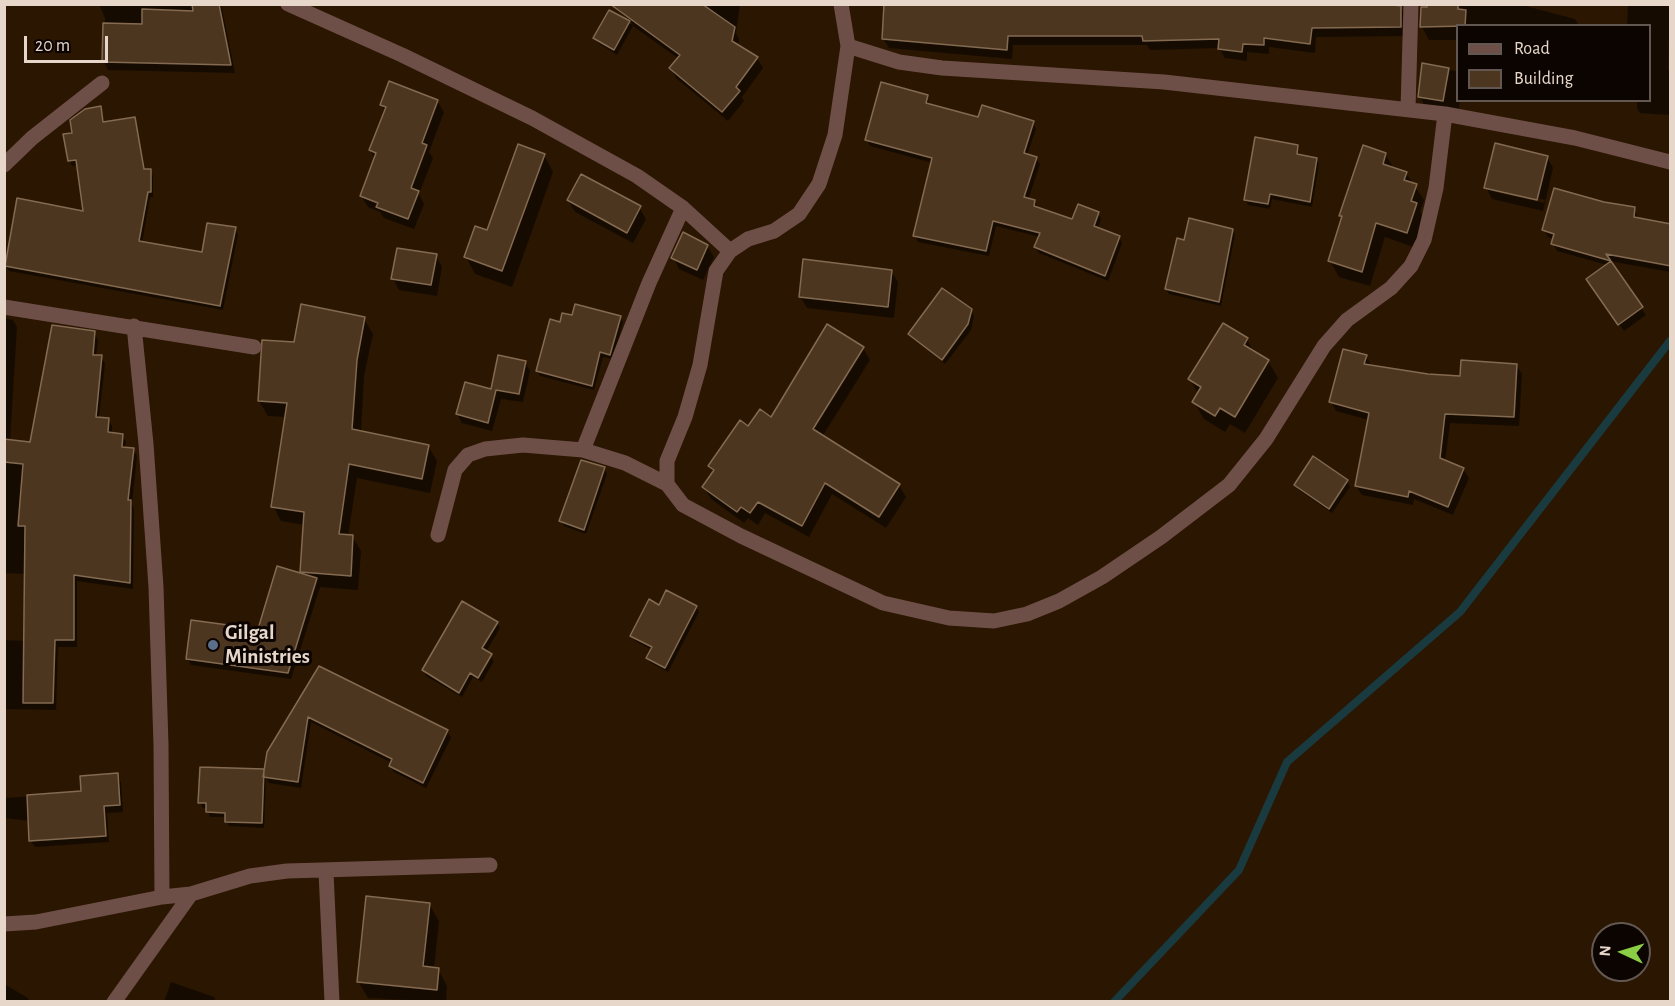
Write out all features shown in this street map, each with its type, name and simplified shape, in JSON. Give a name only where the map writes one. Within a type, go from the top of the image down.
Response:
[{"type":"street","points":[[288,4],[532,118],[637,176],[683,208],[730,251]]},
{"type":"street","points":[[667,484],[667,461],[685,417],[700,365],[716,271],[730,251],[748,239],[774,231],[799,214],[819,184],[835,135],[848,46],[841,4]]},
{"type":"street","points":[[1408,109],[1411,4]]},
{"type":"street","points":[[848,46],[898,62],[942,68],[1164,82],[1445,114],[1575,138],[1671,162]]},
{"type":"street","points":[[4,165],[32,138],[102,83]]},
{"type":"street","points":[[438,535],[455,470],[468,455],[485,448],[523,445],[583,450],[625,463],[667,484],[683,505],[741,536],[883,603],[949,618],[994,621],[1027,614],[1059,601],[1102,577],[1161,537],[1229,485],[1266,439],[1324,346],[1347,320],[1390,288],[1411,266],[1427,230],[1436,188],[1445,114]]},
{"type":"street","points":[[583,450],[649,283],[683,208]]},
{"type":"street","points":[[4,306],[254,347]]},
{"type":"street","points":[[134,326],[147,444],[156,587],[161,745],[162,897]]},
{"type":"street","points":[[4,924],[36,922],[162,897],[191,894],[249,876],[287,871],[326,872],[490,865]]},
{"type":"street","points":[[326,872],[332,1002]]},
{"type":"street","points":[[114,1002],[191,894]]},
{"type":"building","points":[[192,4],[219,4],[231,65],[102,62],[103,23],[142,24],[142,9],[193,11]]},
{"type":"building","points":[[610,4],[702,4],[735,27],[732,41],[758,57],[736,87],[740,91],[722,112],[669,68],[680,55]]},
{"type":"building","points":[[884,4],[1387,4],[1401,6],[1401,27],[1312,28],[1310,44],[1264,38],[1264,45],[1243,44],[1242,52],[1218,49],[1219,39],[1143,41],[1142,36],[1008,36],[1007,50],[882,39]]},
{"type":"building","points":[[1427,4],[1458,4],[1458,9],[1466,10],[1465,24],[1420,27],[1421,7],[1427,7]]},
{"type":"building","points":[[609,10],[630,21],[614,50],[593,38]]},
{"type":"building","points":[[1422,63],[1449,68],[1443,101],[1418,97]]},
{"type":"building","points":[[389,81],[438,100],[422,143],[427,145],[411,188],[419,191],[408,219],[376,207],[378,203],[360,196],[376,153],[369,150],[386,107],[380,105]]},
{"type":"building","points":[[881,82],[928,95],[926,103],[978,117],[982,105],[1034,121],[1024,153],[1037,157],[1024,197],[1035,200],[1034,206],[1072,219],[1078,204],[1099,212],[1094,226],[1120,236],[1105,276],[1034,247],[1040,233],[993,221],[986,251],[913,236],[932,158],[865,140]]},
{"type":"building","points":[[101,106],[103,122],[135,117],[144,169],[151,169],[151,192],[148,192],[139,241],[202,252],[207,223],[236,227],[220,306],[5,266],[17,198],[83,211],[76,160],[68,161],[63,134],[72,133],[70,120],[85,109]]},
{"type":"building","points":[[1255,137],[1298,145],[1297,154],[1317,158],[1310,202],[1270,194],[1268,204],[1244,200]]},
{"type":"building","points":[[1495,143],[1548,156],[1537,200],[1484,188]]},
{"type":"building","points":[[518,144],[545,154],[502,271],[464,257],[475,226],[487,230]]},
{"type":"building","points":[[1363,145],[1386,153],[1383,164],[1407,172],[1404,180],[1417,184],[1411,201],[1417,203],[1407,233],[1376,223],[1362,272],[1328,261],[1342,216],[1339,216]]},
{"type":"building","points":[[581,174],[641,206],[627,233],[567,200]]},
{"type":"building","points":[[1554,188],[1604,202],[1635,207],[1634,217],[1671,224],[1671,266],[1606,254],[1611,261],[1551,244],[1554,234],[1542,230]]},
{"type":"building","points":[[1189,218],[1233,229],[1219,302],[1165,289],[1177,238],[1184,240]]},
{"type":"building","points":[[683,232],[708,245],[697,270],[671,258]]},
{"type":"building","points":[[397,248],[437,254],[431,285],[391,279]]},
{"type":"building","points":[[803,259],[892,270],[888,307],[799,297]]},
{"type":"building","points":[[1611,261],[1643,307],[1618,325],[1586,279]]},
{"type":"building","points":[[942,288],[972,309],[968,324],[942,360],[908,334]]},
{"type":"building","points":[[301,304],[365,317],[357,360],[352,429],[429,445],[422,479],[349,464],[339,534],[353,535],[351,576],[300,572],[304,512],[271,507],[287,403],[258,401],[262,340],[294,342]]},
{"type":"building","points":[[575,304],[621,316],[610,355],[600,352],[592,386],[536,371],[550,319],[560,322],[562,313],[572,315]]},
{"type":"building","points":[[1223,323],[1248,338],[1244,345],[1269,360],[1235,417],[1220,408],[1215,416],[1192,402],[1201,387],[1188,379]]},
{"type":"building","points":[[827,324],[864,347],[813,429],[900,484],[879,517],[825,483],[802,526],[758,502],[750,513],[741,507],[737,512],[702,487],[714,470],[708,466],[740,420],[748,426],[760,409],[771,417]]},
{"type":"building","points":[[52,325],[95,331],[93,355],[102,355],[96,417],[109,418],[108,432],[123,434],[122,447],[134,448],[128,500],[131,500],[130,583],[74,575],[74,640],[55,640],[53,703],[23,703],[25,526],[18,526],[23,464],[4,462],[4,439],[30,442]]},
{"type":"building","points":[[1343,349],[1367,355],[1364,364],[1428,374],[1460,376],[1461,360],[1517,364],[1514,417],[1445,414],[1440,458],[1464,468],[1448,507],[1409,491],[1408,497],[1355,486],[1369,413],[1329,402]]},
{"type":"building","points":[[498,355],[526,361],[519,394],[496,390],[488,423],[456,414],[465,382],[491,389]]},
{"type":"building","points":[[1313,456],[1348,480],[1329,509],[1294,485]]},
{"type":"building","points":[[581,460],[605,467],[584,530],[559,521]]},
{"type":"building","points":[[277,566],[317,578],[288,673],[186,659],[191,620],[258,629]]},
{"type":"building","points":[[666,590],[697,606],[665,668],[646,658],[652,647],[630,636],[649,599],[659,605]]},
{"type":"building","points":[[462,601],[498,622],[482,648],[492,654],[478,678],[470,673],[459,693],[422,670]]},
{"type":"building","points":[[319,666],[448,730],[423,783],[389,766],[392,759],[308,717],[298,782],[263,777],[267,752]]},
{"type":"building","points":[[200,767],[264,769],[262,823],[225,822],[225,813],[206,812],[206,803],[198,803]]},
{"type":"building","points":[[118,773],[120,805],[104,806],[106,836],[29,841],[27,795],[81,791],[80,776]]},
{"type":"building","points":[[366,896],[430,903],[423,966],[439,968],[437,990],[357,982]]},
{"type":"waterway","points":[[1114,1002],[1239,870],[1287,762],[1460,612],[1670,341]]},
{"type":"place","name":"Gilgal Ministries","points":[[213,645]]}]
